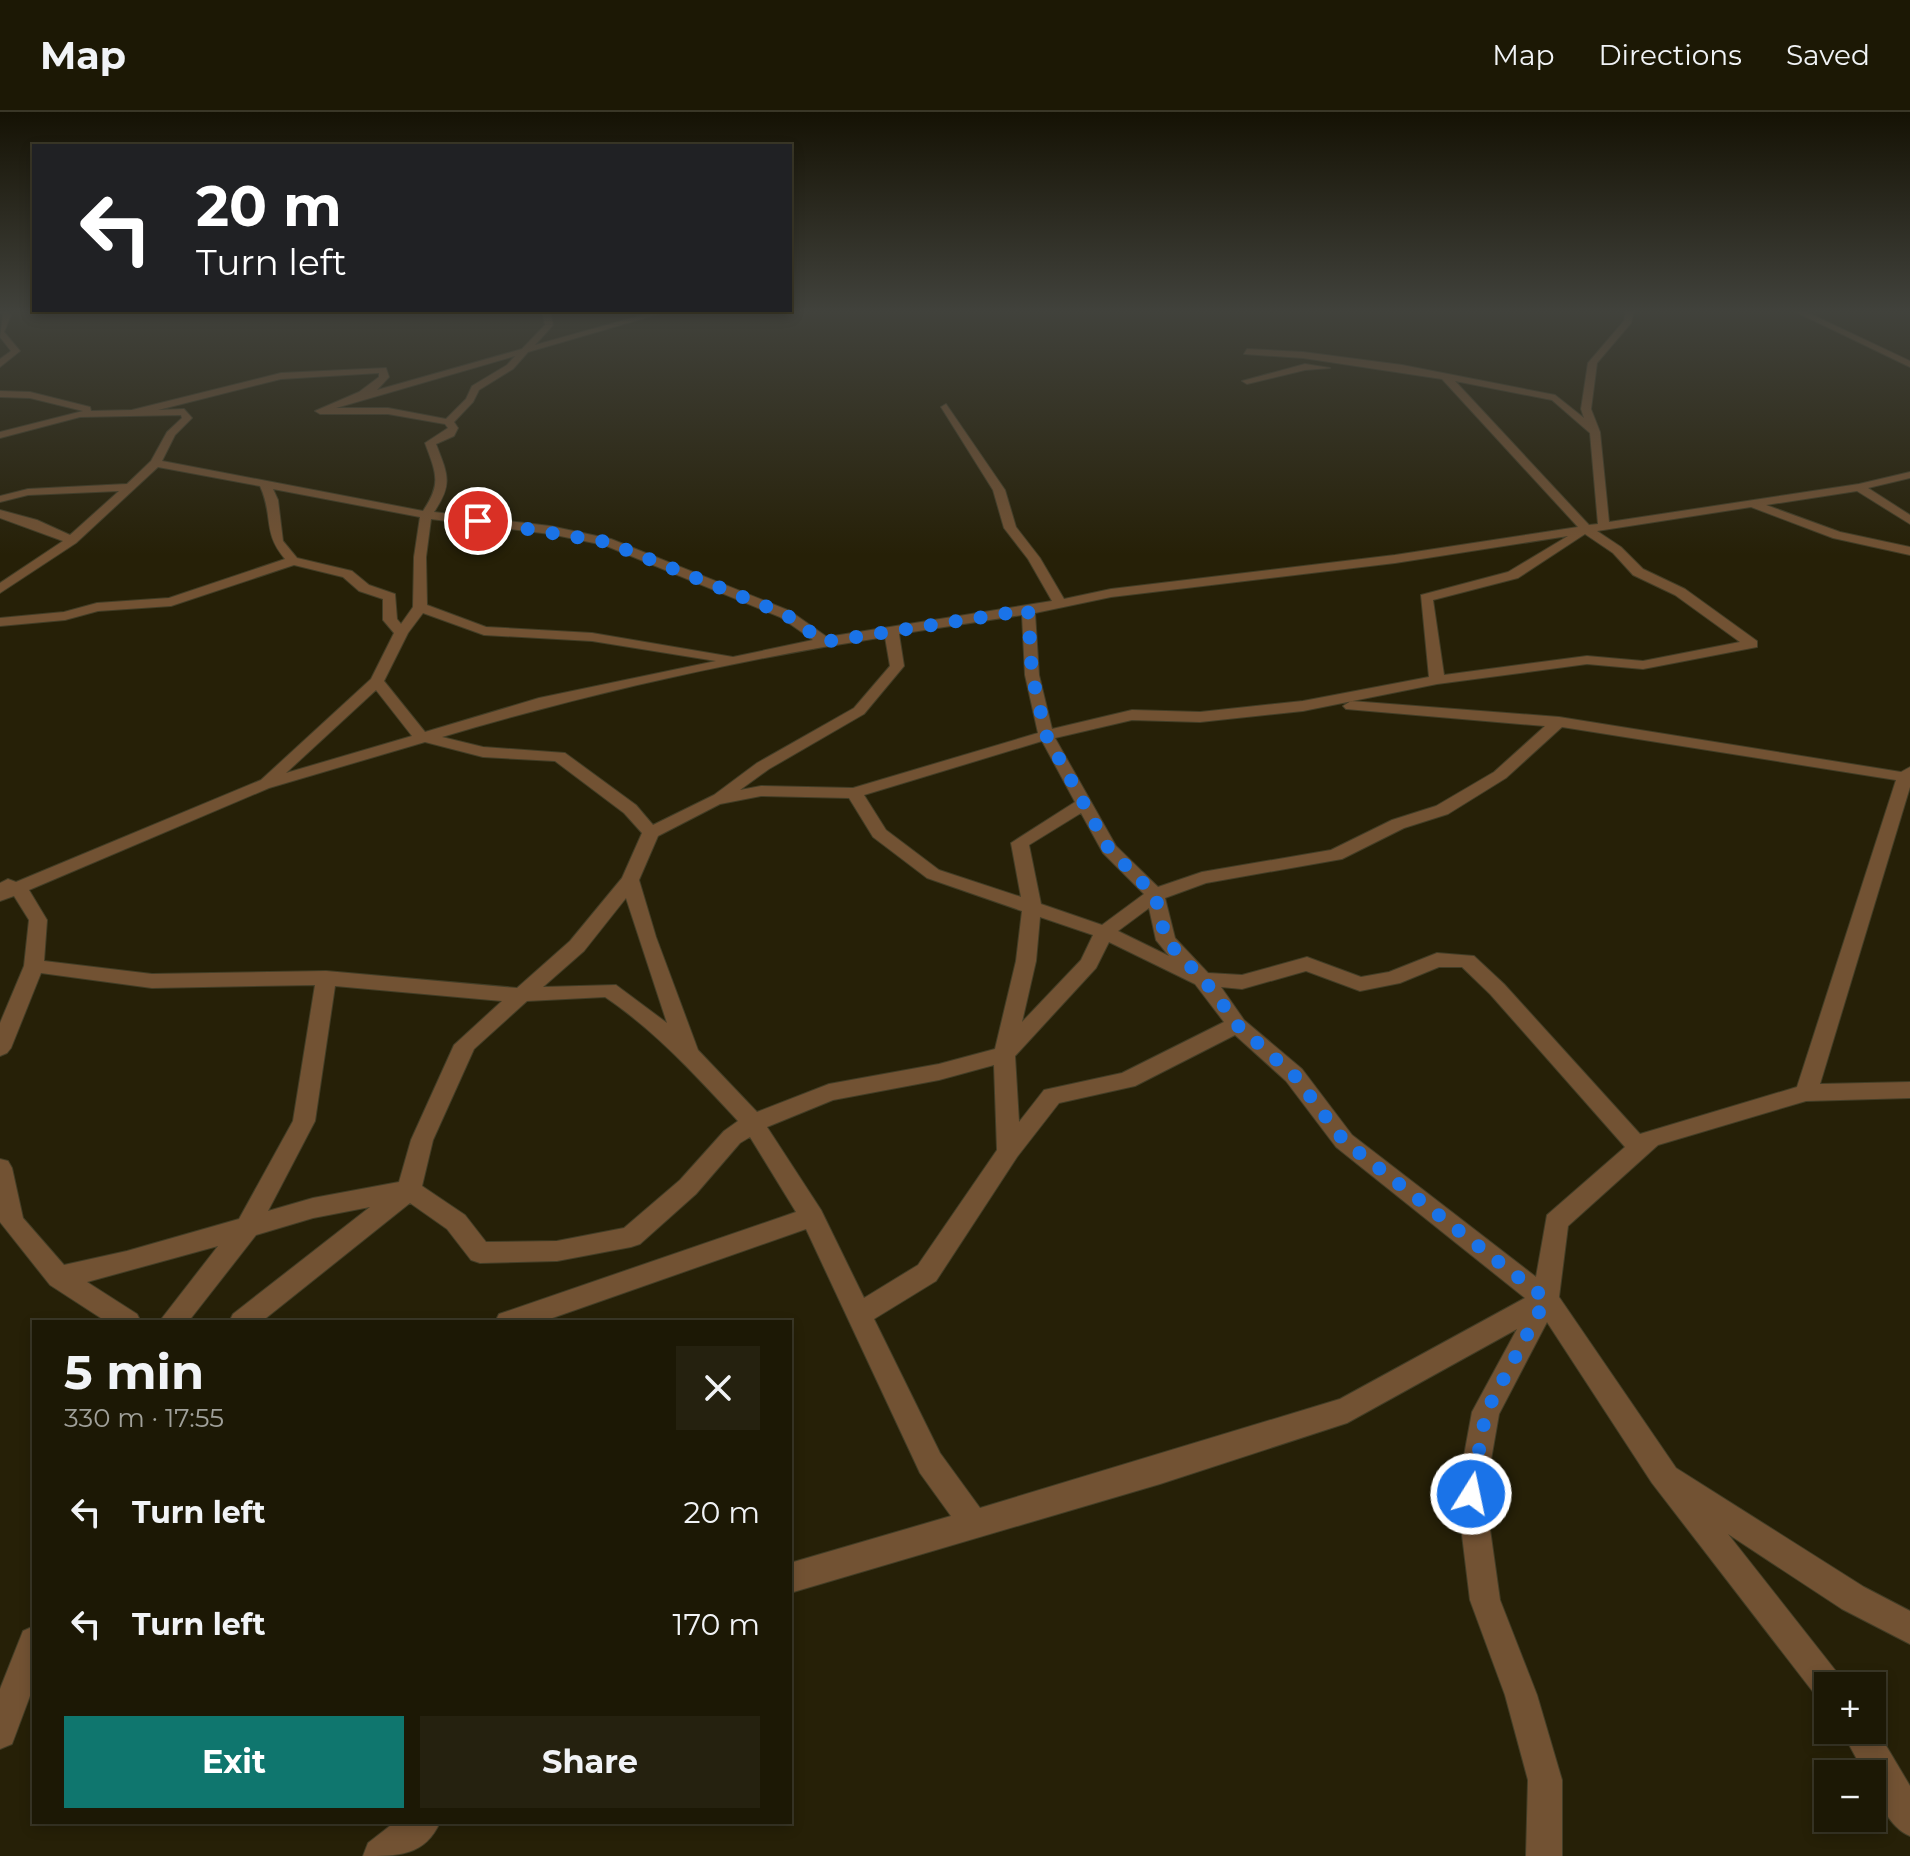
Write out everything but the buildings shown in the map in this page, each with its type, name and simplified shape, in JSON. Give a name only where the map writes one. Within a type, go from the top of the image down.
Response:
[{"type":"street","points":[[132,413],[215,392]]},
{"type":"street","points":[[361,396],[367,392]]},
{"type":"street","points":[[263,785],[377,681],[401,633],[420,607],[420,557],[426,515],[441,493],[442,475],[430,443],[450,434],[453,428],[448,422],[388,411],[320,411],[374,392]]},
{"type":"street","points":[[448,422],[470,400],[471,392]]},
{"type":"street","points":[[715,800],[761,791],[854,793],[1046,735],[1132,715],[1200,717],[1303,706],[1437,680],[1587,660],[1643,665],[1752,644],[1680,592],[1638,572],[1617,550],[1586,529],[1460,392]]},
{"type":"street","points":[[1527,392],[1555,398],[1595,432]]},
{"type":"street","points":[[1589,392],[1586,409],[1595,432],[1604,527]]},
{"type":"street","points":[[0,394],[30,395],[103,411],[184,412],[187,418],[171,434],[156,463],[72,540],[0,589]]},
{"type":"street","points":[[946,407],[999,490],[1010,528],[1034,558],[1060,603]]},
{"type":"street","points":[[0,435],[103,411]]},
{"type":"street","points":[[156,463],[426,515],[550,530],[607,542],[785,614],[824,642]]},
{"type":"street","points":[[0,1048],[34,966],[38,920],[6,889],[263,785],[420,736],[539,703],[824,642],[1028,610],[1111,593],[1395,559],[1604,527],[1859,487],[1910,475]]},
{"type":"street","points":[[265,484],[272,500],[277,542],[293,561]]},
{"type":"street","points":[[0,493],[128,487]]},
{"type":"street","points":[[1859,487],[1910,520]]},
{"type":"street","points":[[0,499],[28,492]]},
{"type":"street","points":[[1748,502],[1837,535],[1910,551]]},
{"type":"street","points":[[0,514],[33,523],[72,540]]},
{"type":"street","points":[[1437,680],[1426,598],[1513,575],[1586,529]]},
{"type":"street","points":[[0,622],[65,616],[97,607],[171,602],[293,561],[347,574],[364,588],[390,597],[390,620],[401,633]]},
{"type":"street","points":[[420,607],[484,631],[592,637],[730,659],[762,655]]},
{"type":"street","points":[[1028,610],[1032,675],[1046,735],[1109,849],[1155,895],[1166,940],[1237,1025],[1294,1075],[1344,1141],[1546,1299],[1662,1473],[1817,1672]]},
{"type":"street","points":[[245,1320],[409,1190],[422,1140],[465,1045],[577,946],[630,880],[651,833],[715,800],[763,766],[859,711],[897,666],[891,631]]},
{"type":"street","points":[[377,681],[420,736],[483,752],[559,756],[630,809],[651,833]]},
{"type":"street","points":[[1303,706],[1424,707],[1505,721],[1559,722],[1908,775],[1806,1093]]},
{"type":"street","points":[[59,1277],[313,1208],[409,1190],[456,1222],[480,1253],[557,1251],[631,1237],[688,1187],[732,1137],[753,1123],[829,1092],[939,1072],[1004,1054],[1089,963],[1104,932],[1155,895],[1202,878],[1336,855],[1398,824],[1442,810],[1500,775],[1559,722]]},
{"type":"street","points":[[854,793],[879,833],[933,874],[992,897],[1104,932],[1201,979],[1242,982],[1307,964],[1360,984],[1393,978],[1437,960],[1467,961],[1497,989],[1639,1148]]},
{"type":"street","points":[[1009,1151],[1004,1054],[1026,961],[1032,907],[1020,843],[1083,804]]},
{"type":"street","points":[[630,880],[646,937],[689,1054]]},
{"type":"street","points":[[34,966],[152,981],[326,978],[518,995],[609,990],[643,1013],[689,1054],[753,1123],[812,1217],[930,1463],[973,1523]]},
{"type":"street","points":[[174,1320],[247,1228],[304,1121],[326,978]]},
{"type":"street","points":[[859,1315],[927,1273],[1009,1151],[1052,1096],[1127,1080],[1237,1025]]},
{"type":"street","points":[[1544,1856],[1545,1780],[1521,1695],[1485,1600],[1471,1494],[1486,1412],[1546,1299],[1556,1222],[1650,1138],[1806,1093],[1910,1090]]},
{"type":"street","points":[[0,1168],[12,1222],[59,1277],[125,1320]]},
{"type":"street","points":[[514,1320],[812,1217]]},
{"type":"street","points":[[792,1577],[1160,1470],[1347,1410],[1546,1299]]},
{"type":"street","points":[[1662,1473],[1853,1598],[1910,1628]]},
{"type":"street","points":[[0,1732],[32,1647]]},
{"type":"street","points":[[1866,1744],[1910,1819]]},
{"type":"street","points":[[381,1856],[421,1824]]},
{"type":"route","points":[[478,521],[550,530],[607,542],[785,614],[824,642],[1028,610],[1032,675],[1046,735],[1109,849],[1155,895],[1166,940],[1215,993],[1237,1025],[1294,1075],[1344,1141],[1546,1299],[1486,1412],[1471,1494]]}]
